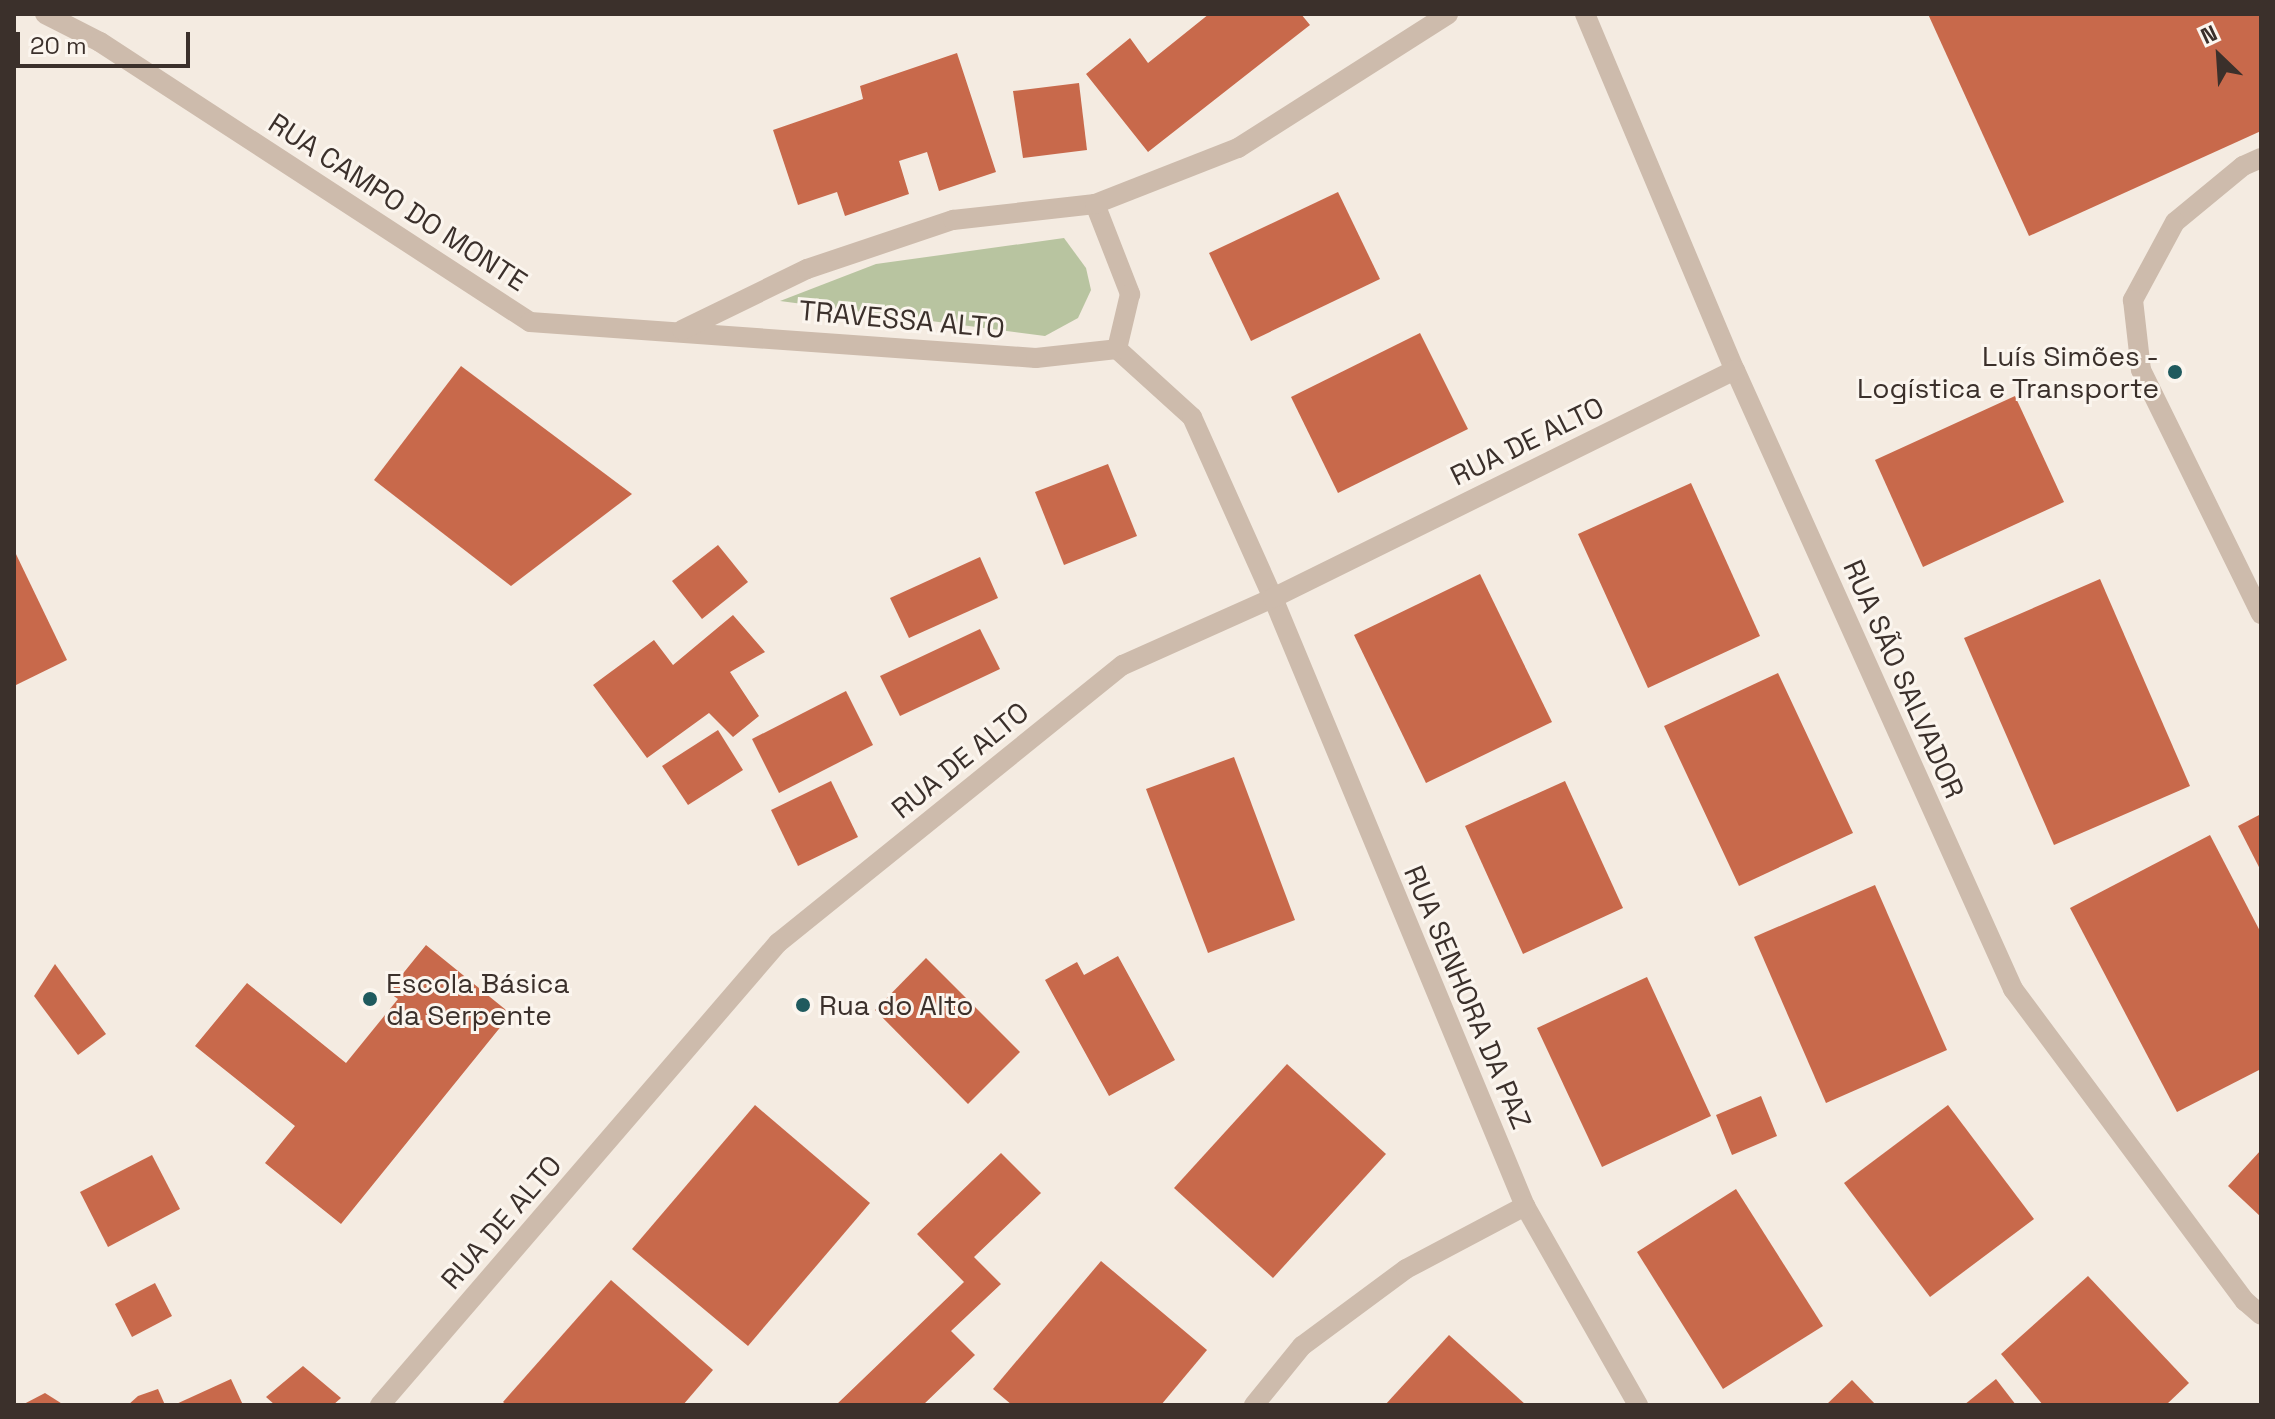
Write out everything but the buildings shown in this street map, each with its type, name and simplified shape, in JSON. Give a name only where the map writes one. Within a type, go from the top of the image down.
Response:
[{"type":"street","name":"RUA CAMPO DO MONTE","points":[[45,14],[100,42],[530,322],[682,330],[807,269],[953,220],[1095,204],[1238,148],[1448,14]]},
{"type":"street","name":"RUA SÃO SALVADOR","points":[[1585,14],[1735,370],[2013,989],[2245,1301],[2261,1315]]},
{"type":"street","points":[[2261,158],[2243,166],[2175,222],[2133,300],[2141,370],[2261,614]]},
{"type":"street","points":[[1095,204],[1130,294],[1117,349],[1192,417],[1273,598]]},
{"type":"street","name":"TRAVESSA ALTO","points":[[682,330],[1036,358],[1117,349]]},
{"type":"street","name":"RUA DE ALTO","points":[[380,1405],[778,943],[1123,665],[1273,598],[1735,370]]},
{"type":"street","name":"RUA SENHORA DA PAZ","points":[[1273,598],[1525,1206],[1638,1405]]},
{"type":"street","points":[[1254,1405],[1302,1346],[1406,1269],[1525,1206]]},
{"type":"green space","points":[[1064,238],[1086,268],[1091,290],[1078,318],[1045,336],[780,301],[876,264]]},
{"type":"place","name":"Luís Simões - Logística e Transporte","points":[[2175,372]]},
{"type":"place","name":"Escola Básica da Serpente","points":[[370,999]]},
{"type":"place","name":"Rua do Alto","points":[[803,1005]]}]
